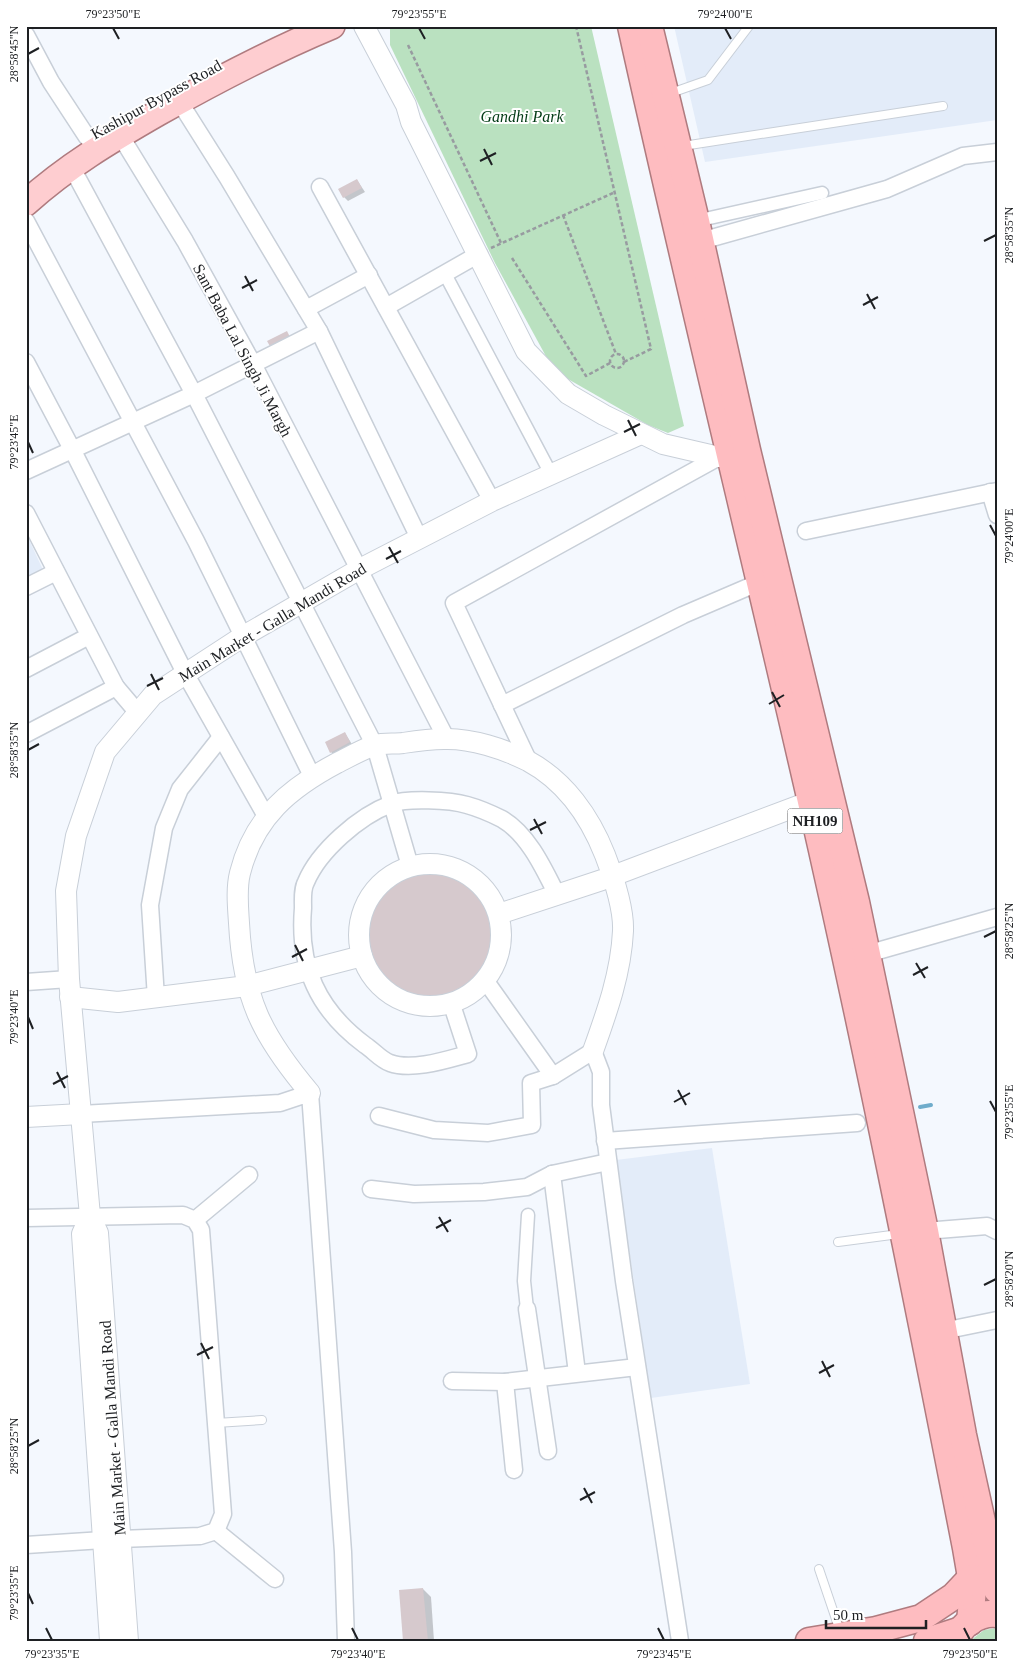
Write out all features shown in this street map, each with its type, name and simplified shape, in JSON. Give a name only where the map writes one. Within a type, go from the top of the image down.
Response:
[{"type":"highway","name":"NH109","points":[[631,26],[732,454],[760,582],[821,798]]},
{"type":"highway","name":"NH109","points":[[649,26],[698,231],[732,454],[821,798],[914,1232],[954,1437],[990,1524],[997,1590]]},
{"type":"highway","name":"NH109","points":[[845,904],[867,954],[914,1232],[943,1331],[973,1589],[961,1631]]},
{"type":"highway","points":[[990,1524],[997,1547]]},
{"type":"highway","points":[[808,1641],[842,1638],[921,1618],[954,1596],[971,1578]]},
{"type":"highway","points":[[927,1641],[961,1631],[979,1616],[997,1614]]},
{"type":"main road","name":"Kashipur Bypass Road","points":[[26,184],[91,143],[294,26]]},
{"type":"main road","points":[[175,95],[332,26]]},
{"type":"main road","points":[[26,203],[68,159]]},
{"type":"street","points":[[349,26],[396,113],[411,122]]},
{"type":"street","points":[[364,26],[406,105],[411,122],[479,254],[526,351],[568,394],[641,434],[663,444],[732,454]]},
{"type":"street","points":[[26,35],[51,82],[91,143]]},
{"type":"street","points":[[175,95],[319,331],[419,538]]},
{"type":"street","name":"Sant Baba Lal Singh Ji Margh","points":[[116,129],[185,241],[253,364],[446,738]]},
{"type":"street","points":[[698,231],[887,189],[963,156],[997,152]]},
{"type":"street","points":[[68,159],[194,394],[375,746],[410,866]]},
{"type":"street","points":[[320,187],[492,501]]},
{"type":"street","points":[[698,231],[822,192]]},
{"type":"street","points":[[26,221],[196,541],[312,776]]},
{"type":"street","points":[[386,307],[479,254]]},
{"type":"street","points":[[444,274],[551,474]]},
{"type":"street","points":[[306,309],[369,275]]},
{"type":"street","points":[[26,471],[194,394],[319,331]]},
{"type":"street","points":[[26,362],[185,674],[266,818]]},
{"type":"street","points":[[602,451],[604,415]]},
{"type":"street","name":"Main Market - Galla Mandi Road","points":[[110,1641],[112,1539],[98,1233],[90,1216],[70,988],[66,891],[76,836],[105,752],[153,695],[242,637],[358,570],[419,538],[492,501],[641,434]]},
{"type":"street","points":[[529,762],[454,602],[732,454]]},
{"type":"street","points":[[806,532],[994,492],[997,515]]},
{"type":"street","points":[[26,513],[116,687],[138,713]]},
{"type":"street","points":[[26,587],[56,572]]},
{"type":"street","points":[[502,705],[683,615],[760,582]]},
{"type":"street","points":[[26,669],[89,636]]},
{"type":"street","points":[[26,734],[116,687]]},
{"type":"street","points":[[156,998],[150,905],[164,828],[180,789],[221,737]]},
{"type":"street","points":[[346,1641],[343,1542],[310,1093],[285,1064],[258,1020],[247,986],[240,948],[238,898],[240,873],[257,830],[280,800],[312,776],[375,746],[446,738],[492,746],[529,762],[566,790],[594,827],[613,875],[623,928],[620,955],[610,1003],[593,1051],[553,1076],[531,1083],[532,1126],[488,1133],[434,1130],[379,1116]]},
{"type":"street","points":[[499,914],[613,875],[821,798]]},
{"type":"street","points":[[451,1002],[468,1054],[425,1066],[390,1063],[345,1030],[321,999],[307,971],[301,934],[305,883],[328,848],[360,822],[392,804],[428,801],[466,805],[503,820],[527,843],[545,870],[557,895]]},
{"type":"street","points":[[440,865],[454,867],[474,878],[490,894],[499,914],[502,939],[496,963],[485,980],[462,999],[439,1006],[414,1004],[391,995],[373,978],[362,956],[359,934],[363,911],[379,886],[390,876],[410,866],[440,865]]},
{"type":"street","points":[[867,954],[997,917]]},
{"type":"street","points":[[26,982],[70,988],[118,1002],[247,986],[362,956]]},
{"type":"street","points":[[485,980],[553,1076]]},
{"type":"street","points":[[593,1051],[601,1072],[601,1106],[608,1162],[637,1367],[680,1641]]},
{"type":"street","points":[[26,1117],[280,1103],[310,1093]]},
{"type":"street","points":[[606,1140],[857,1123]]},
{"type":"street","points":[[371,1190],[414,1194],[484,1192],[527,1187],[552,1174],[608,1162]]},
{"type":"street","points":[[552,1174],[577,1373]]},
{"type":"street","points":[[195,1220],[249,1175]]},
{"type":"street","points":[[26,1218],[183,1215],[195,1220],[201,1230],[223,1514],[216,1531]]},
{"type":"street","points":[[528,1215],[524,1282],[548,1451]]},
{"type":"street","points":[[914,1232],[987,1226],[997,1231]]},
{"type":"street","points":[[943,1331],[997,1320]]},
{"type":"street","points":[[452,1381],[505,1382],[637,1367]]},
{"type":"street","points":[[505,1382],[514,1470]]},
{"type":"street","points":[[26,1545],[112,1539],[200,1536],[216,1531]]},
{"type":"street","points":[[216,1531],[275,1579]]},
{"type":"street","name":"Main Market - Galla Mandi Road","points":[[112,1539],[128,1641]]},
{"type":"lane","points":[[666,95],[708,80],[748,26]]},
{"type":"lane","points":[[678,147],[943,106]]},
{"type":"lane","points":[[838,1242],[914,1232]]},
{"type":"lane","points":[[216,1423],[262,1420]]},
{"type":"lane","points":[[819,1569],[842,1638]]},
{"type":"path","points":[[576,26],[613,193],[651,349],[624,362],[618,368],[610,364]]},
{"type":"path","points":[[408,45],[500,243]]},
{"type":"path","points":[[479,254],[613,193]]},
{"type":"path","points":[[563,215],[616,354]]},
{"type":"path","points":[[512,258],[586,376],[610,364]]},
{"type":"path","points":[[616,354],[622,356],[624,362]]},
{"type":"path","points":[[610,364],[610,359],[616,354]]},
{"type":"shaded area","points":[[674,26],[997,26],[997,120],[705,162]]},
{"type":"shaded area","points":[[26,533],[43,570],[26,578]]},
{"type":"shaded area","points":[[712,1148],[750,1384],[651,1398],[616,1160]]},
{"type":"green space","name":"Gandhi Park","points":[[390,26],[591,26],[684,426],[668,433],[648,425],[554,371],[495,263],[390,45]]},
{"type":"green space","points":[[997,1628],[997,1641],[970,1641],[984,1630]]},
{"type":"building","points":[[357,179],[362,188],[343,198],[338,189]]},
{"type":"building","points":[[287,331],[291,339],[272,350],[267,341]]},
{"type":"building","points":[[345,732],[350,742],[330,753],[325,742]]},
{"type":"building","points":[[431,871],[455,876],[475,890],[489,910],[494,934],[489,958],[475,978],[455,992],[431,997],[407,992],[387,978],[373,958],[368,934],[373,910],[387,890],[407,876]]},
{"type":"building","points":[[423,1588],[428,1641],[403,1641],[399,1590]]},
{"type":"waterway","points":[[920,1107],[931,1105]]}]
